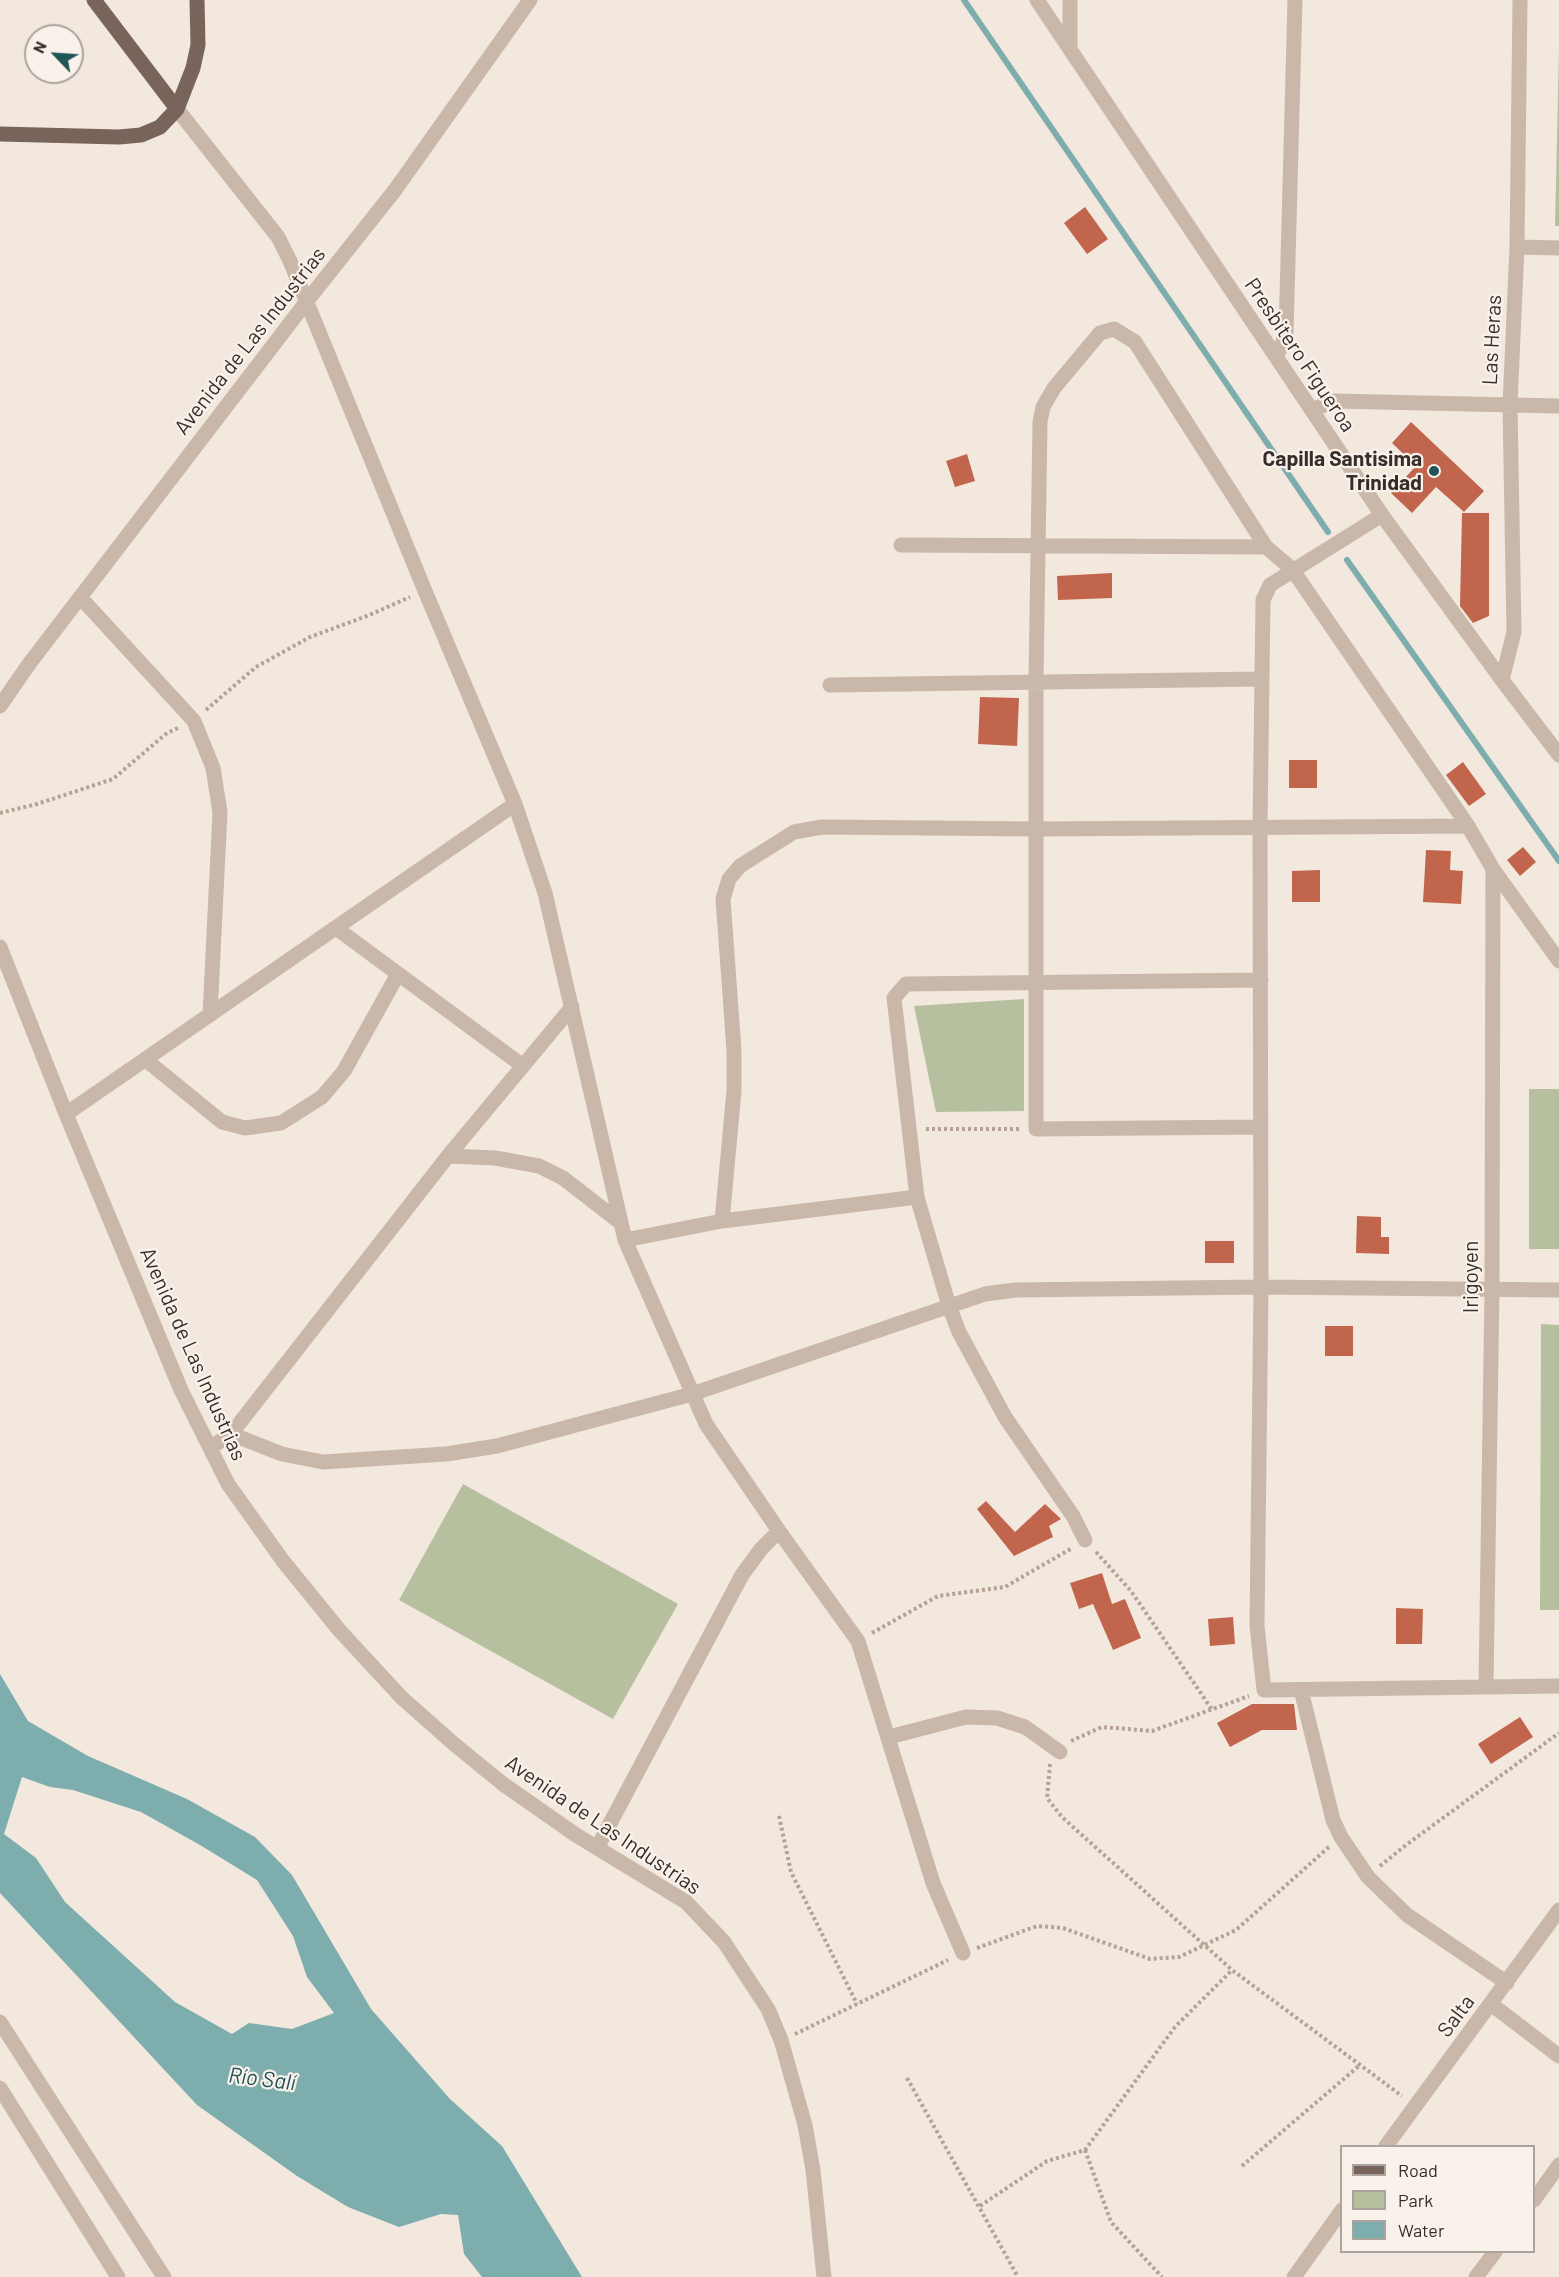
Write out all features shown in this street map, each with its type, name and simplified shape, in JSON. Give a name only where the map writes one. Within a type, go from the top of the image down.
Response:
[{"type":"main road","points":[[94,0],[177,109]]},
{"type":"main road","points":[[0,134],[119,138],[141,135],[160,127],[177,109],[193,69],[198,45],[197,0]]},
{"type":"street","name":"Avenida de Las Industrias","points":[[0,706],[80,597],[395,190],[530,0]]},
{"type":"street","name":"Presbitero Figueroa","points":[[1037,0],[1382,515],[1559,755]]},
{"type":"street","points":[[1070,0],[1070,49]]},
{"type":"street","points":[[1277,356],[1286,334],[1295,0]]},
{"type":"street","name":"Las Heras","points":[[1502,680],[1514,632],[1510,405],[1517,247],[1520,0]]},
{"type":"street","points":[[177,109],[278,237],[307,301],[515,804],[545,893],[625,1240],[706,1424],[858,1641],[933,1883],[963,1953]]},
{"type":"street","points":[[1517,247],[1559,248]]},
{"type":"street","points":[[1259,1127],[1036,1129],[1035,681],[1040,422],[1043,407],[1054,388],[1100,333],[1114,329],[1135,342],[1266,547],[1293,569],[1468,826],[1494,869],[1559,961]]},
{"type":"street","points":[[1312,410],[1334,401],[1559,406]]},
{"type":"street","points":[[1382,515],[1270,585],[1263,600],[1259,1127],[1261,1287],[1257,1626],[1264,1690],[1559,1686]]},
{"type":"street","points":[[900,545],[1266,547]]},
{"type":"street","points":[[80,597],[194,721],[213,768],[220,812],[210,1015]]},
{"type":"street","points":[[830,685],[1261,679]]},
{"type":"street","points":[[66,1114],[515,804]]},
{"type":"street","points":[[722,1221],[734,1091],[734,1050],[723,898],[729,879],[740,866],[777,841],[794,832],[822,827],[1037,829],[1468,826]]},
{"type":"street","name":"Irigoyen","points":[[1486,1686],[1492,1289],[1494,869]]},
{"type":"street","points":[[336,928],[523,1066]]},
{"type":"street","name":"Avenida de Las Industrias","points":[[0,947],[66,1114],[181,1390],[228,1484],[283,1561],[340,1631],[402,1698],[503,1784],[597,1848],[686,1902],[724,1942],[768,2010],[781,2040],[805,2125],[813,2170],[824,2277]]},
{"type":"street","points":[[146,1060],[222,1122],[245,1128],[280,1123],[322,1097],[344,1071],[398,974]]},
{"type":"street","points":[[1085,1540],[1073,1516],[1005,1417],[959,1332],[949,1306],[917,1197],[894,998],[906,984],[1261,980]]},
{"type":"street","points":[[210,1448],[231,1434],[448,1156],[572,1007]]},
{"type":"street","points":[[448,1156],[495,1158],[539,1166],[563,1178],[621,1223]]},
{"type":"street","points":[[625,1240],[722,1221],[917,1197]]},
{"type":"street","points":[[231,1434],[282,1454],[323,1462],[414,1457],[497,1446],[692,1394],[985,1294],[1015,1290],[1261,1287],[1559,1290]]},
{"type":"street","points":[[597,1848],[742,1575],[761,1549],[779,1531]]},
{"type":"street","points":[[1300,1690],[1333,1820],[1341,1837],[1368,1877],[1407,1915],[1507,1983]]},
{"type":"street","points":[[889,1737],[966,1717],[997,1718],[1025,1727],[1060,1752]]},
{"type":"street","name":"Salta","points":[[1387,2145],[1559,1910]]},
{"type":"street","points":[[1491,2004],[1559,2056]]},
{"type":"street","points":[[0,2022],[164,2277]]},
{"type":"street","points":[[0,2088],[118,2277]]},
{"type":"street","points":[[1535,2197],[1559,2165]]},
{"type":"street","points":[[1294,2277],[1340,2211]]},
{"type":"street","points":[[1476,2277],[1494,2253]]},
{"type":"path","points":[[0,813],[37,804],[113,778],[167,733],[194,721],[256,667],[310,637],[425,591]]},
{"type":"path","points":[[910,1130],[1036,1129]]},
{"type":"path","points":[[858,1641],[938,1596],[1005,1587],[1085,1540],[1131,1591],[1213,1711]]},
{"type":"path","points":[[1264,1690],[1213,1711],[1152,1731],[1102,1727],[1067,1743],[1048,1766],[1047,1798],[1062,1817],[1232,1970],[1415,2105]]},
{"type":"path","points":[[1368,1877],[1406,1845],[1559,1733]]},
{"type":"path","points":[[779,1816],[791,1872],[857,2004]]},
{"type":"path","points":[[781,2040],[963,1953],[1037,1926],[1063,1928],[1150,1959],[1179,1957],[1236,1930],[1341,1837]]},
{"type":"path","points":[[980,2206],[1047,2161],[1085,2150],[1175,2027],[1232,1970]]},
{"type":"path","points":[[1242,2166],[1360,2065]]},
{"type":"path","points":[[907,2078],[1018,2277]]},
{"type":"path","points":[[1085,2150],[1111,2222],[1162,2277]]},
{"type":"green space","points":[[1559,51],[1559,226],[1555,226]]},
{"type":"green space","points":[[1024,999],[1024,1111],[936,1112],[914,1006]]},
{"type":"green space","points":[[1529,1089],[1559,1089],[1559,1249],[1529,1249]]},
{"type":"green space","points":[[1541,1324],[1559,1325],[1559,1610],[1540,1610]]},
{"type":"green space","points":[[463,1484],[678,1604],[613,1719],[399,1600]]},
{"type":"water","name":"Río Salí","points":[[0,1674],[28,1721],[88,1756],[187,1799],[255,1837],[292,1875],[371,2009],[450,2099],[502,2146],[582,2277],[482,2277],[464,2254],[458,2215],[441,2214],[399,2227],[348,2207],[297,2176],[197,2105],[0,1893]],"holes":[[[22,1777],[50,1787],[73,1790],[141,1812],[257,1880],[293,1936],[307,1977],[334,2013],[292,2029],[249,2023],[232,2034],[175,2002],[65,1902],[36,1858],[4,1834]]]},
{"type":"building","points":[[1085,207],[1108,239],[1087,254],[1064,223]]},
{"type":"building","points":[[1411,422],[1484,491],[1464,512],[1436,487],[1412,513],[1391,493],[1416,466],[1392,443]]},
{"type":"building","points":[[967,454],[975,481],[955,487],[946,461]]},
{"type":"building","points":[[1462,513],[1489,513],[1489,616],[1473,623],[1460,606]]},
{"type":"building","points":[[1112,573],[1112,598],[1058,600],[1057,576]]},
{"type":"building","points":[[980,697],[1019,698],[1017,746],[978,744]]},
{"type":"building","points":[[1289,760],[1317,760],[1317,788],[1289,788]]},
{"type":"building","points":[[1463,762],[1486,794],[1469,806],[1446,775]]},
{"type":"building","points":[[1523,847],[1536,862],[1520,876],[1507,860]]},
{"type":"building","points":[[1426,850],[1451,851],[1450,870],[1463,871],[1461,904],[1423,902]]},
{"type":"building","points":[[1320,870],[1320,902],[1292,902],[1292,871]]},
{"type":"building","points":[[1357,1216],[1381,1217],[1381,1237],[1389,1237],[1389,1254],[1356,1253]]},
{"type":"building","points":[[1205,1241],[1234,1241],[1234,1263],[1205,1263]]},
{"type":"building","points":[[1325,1326],[1353,1326],[1353,1356],[1325,1356]]},
{"type":"building","points":[[986,1501],[1015,1532],[1045,1504],[1061,1519],[1049,1526],[1053,1537],[1014,1556],[977,1509]]},
{"type":"building","points":[[1102,1573],[1112,1604],[1125,1599],[1141,1638],[1113,1650],[1093,1604],[1079,1609],[1070,1583]]},
{"type":"building","points":[[1396,1608],[1423,1609],[1422,1644],[1396,1644]]},
{"type":"building","points":[[1233,1617],[1235,1644],[1210,1646],[1208,1619]]},
{"type":"building","points":[[1252,1704],[1294,1704],[1297,1730],[1262,1730],[1230,1747],[1217,1723]]},
{"type":"building","points":[[1520,1717],[1533,1737],[1491,1764],[1478,1744]]},
{"type":"waterway","points":[[964,0],[1328,532]]},
{"type":"waterway","points":[[1347,560],[1559,861]]},
{"type":"place","name":"Capilla Santisima Trinidad","points":[[1434,471]]}]
